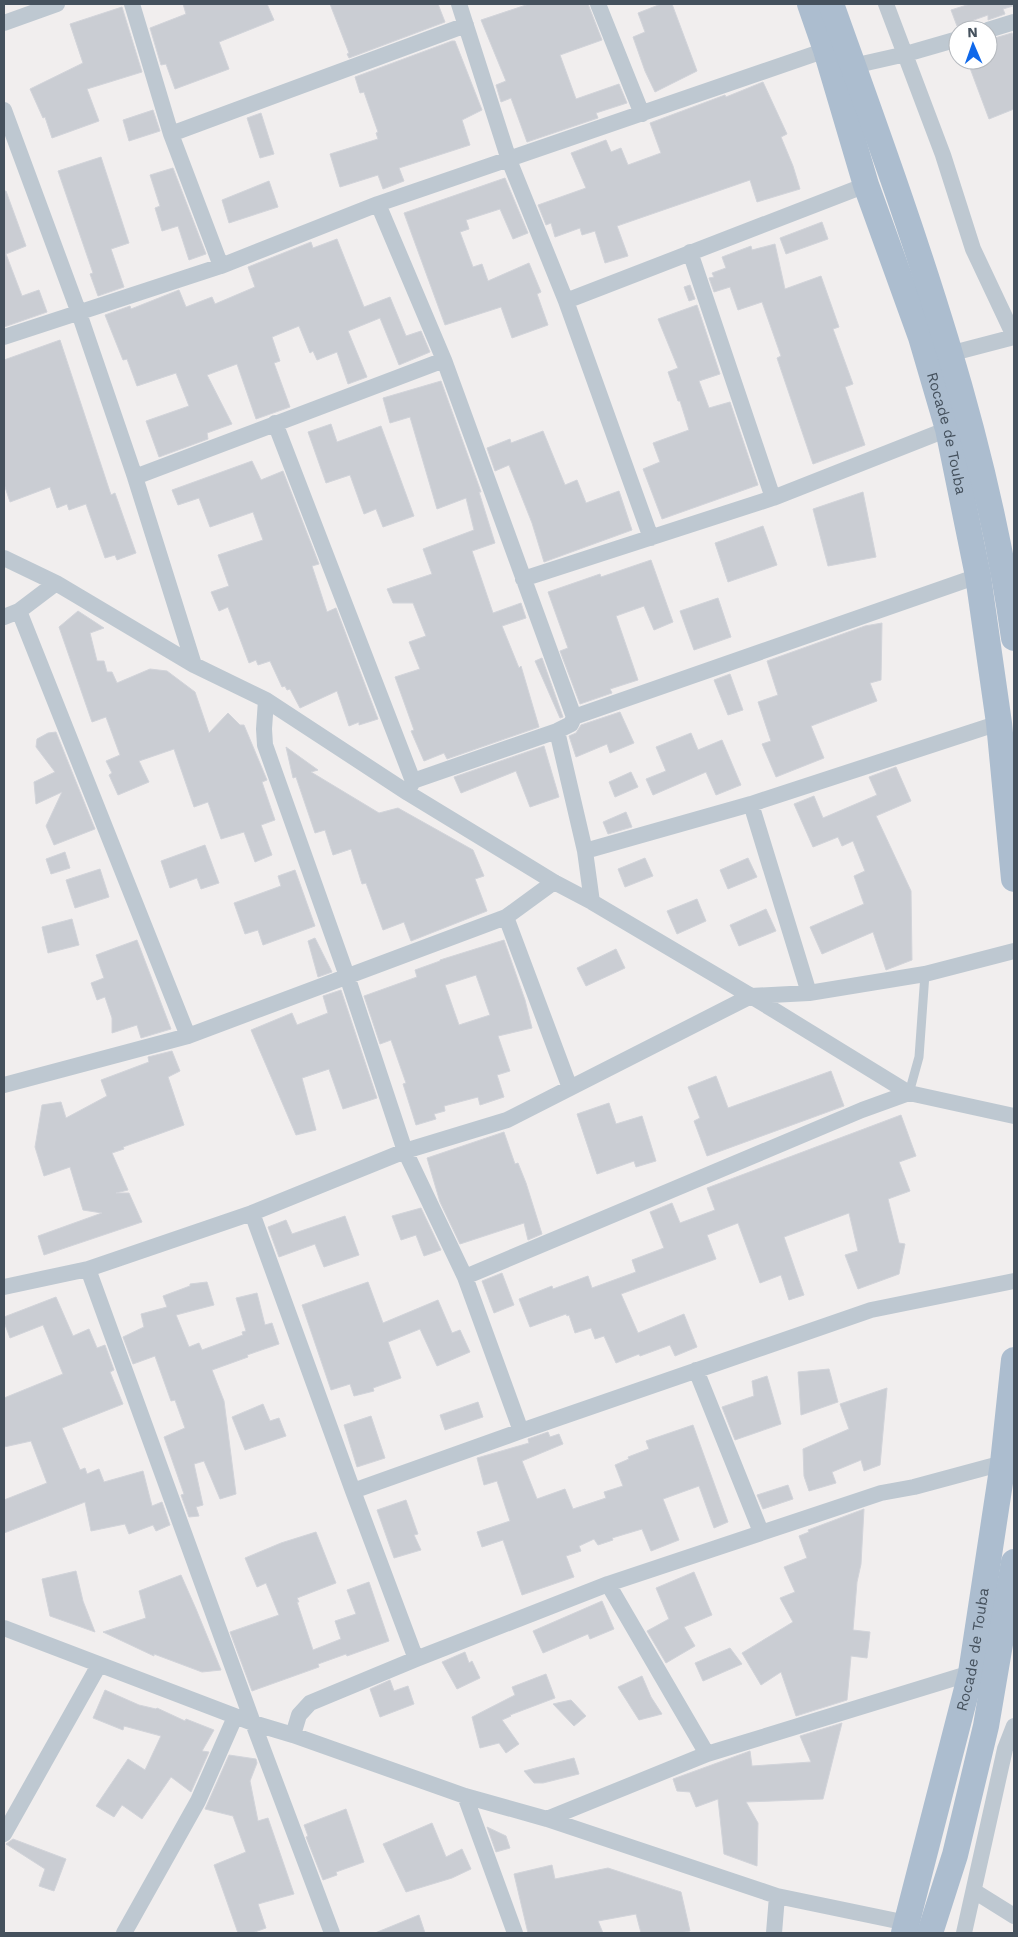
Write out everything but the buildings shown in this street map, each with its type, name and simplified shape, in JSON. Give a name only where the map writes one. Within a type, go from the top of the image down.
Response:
[{"type":"main road","name":"Rocade de Touba","points":[[810,4],[826,50],[866,185],[921,336],[948,429],[978,576],[999,723],[1014,879]]},
{"type":"main road","name":"Rocade de Touba","points":[[831,4],[910,226],[965,407],[1006,582],[1014,638]]},
{"type":"main road","name":"Rocade de Touba","points":[[914,1930],[971,1673],[1003,1463],[1014,1360]]},
{"type":"main road","name":"Rocade de Touba","points":[[914,1930],[955,1855],[986,1726],[1011,1601],[1014,1562]]},
{"type":"street","points":[[4,23],[56,4]]},
{"type":"street","points":[[132,4],[171,134],[221,266]]},
{"type":"street","points":[[459,4],[510,160],[566,301],[651,538]]},
{"type":"street","points":[[598,4],[642,114]]},
{"type":"street","points":[[886,4],[943,155],[973,249],[1014,337],[949,354]]},
{"type":"street","points":[[998,27],[1014,22]]},
{"type":"street","points":[[171,134],[466,25]]},
{"type":"street","points":[[854,66],[948,42]]},
{"type":"street","points":[[4,337],[221,266],[378,204],[826,50]]},
{"type":"street","points":[[4,110],[79,313],[135,477],[194,666]]},
{"type":"street","points":[[566,301],[866,185]]},
{"type":"street","points":[[378,204],[444,360],[522,579],[574,717],[571,724],[557,731],[410,787]]},
{"type":"street","points":[[690,252],[773,498]]},
{"type":"street","points":[[135,477],[444,360]]},
{"type":"street","points":[[275,423],[410,787]]},
{"type":"street","points":[[522,579],[773,498],[948,429]]},
{"type":"street","points":[[4,558],[56,584],[194,666],[266,700],[410,787],[554,882],[592,902],[751,996],[909,1093],[1014,1116]]},
{"type":"street","points":[[574,717],[978,576]]},
{"type":"street","points":[[4,618],[19,611],[56,584]]},
{"type":"street","points":[[19,611],[188,1036]]},
{"type":"street","points":[[266,700],[265,745],[347,976],[405,1151],[465,1276],[520,1431]]},
{"type":"street","points":[[585,851],[751,804],[999,723]]},
{"type":"street","points":[[557,731],[585,851],[592,902]]},
{"type":"street","points":[[751,804],[809,993]]},
{"type":"street","points":[[4,1085],[188,1036],[506,917],[554,882]]},
{"type":"street","points":[[506,917],[570,1088]]},
{"type":"street","points":[[4,1287],[88,1269],[252,1213],[405,1151],[508,1120],[751,996],[809,993],[925,974],[1014,952]]},
{"type":"street","points":[[465,1276],[853,1113],[909,1093]]},
{"type":"street","points":[[252,1213],[416,1659]]},
{"type":"street","points":[[88,1269],[253,1723],[332,1933]]},
{"type":"street","points":[[353,1492],[520,1431],[871,1310],[1014,1281]]},
{"type":"street","points":[[696,1370],[761,1532]]},
{"type":"street","points":[[293,1735],[299,1715],[310,1703],[416,1659],[608,1584],[882,1493],[914,1487],[1003,1463]]},
{"type":"street","points":[[608,1584],[706,1754]]},
{"type":"street","points":[[4,1628],[253,1723],[293,1735],[465,1796],[548,1819],[777,1896],[914,1930]]},
{"type":"street","points":[[4,1834],[99,1665]]},
{"type":"street","points":[[548,1819],[706,1754],[971,1673]]},
{"type":"street","points":[[124,1933],[198,1801],[235,1716]]},
{"type":"street","points":[[964,1933],[1005,1749],[1014,1726]]},
{"type":"street","points":[[465,1796],[515,1933]]},
{"type":"street","points":[[974,1891],[1014,1916]]},
{"type":"street","points":[[774,1933],[777,1896]]},
{"type":"street","points":[[134,1916],[140,1933]]},
{"type":"lane","points":[[909,1093],[920,1057],[925,974]]}]
